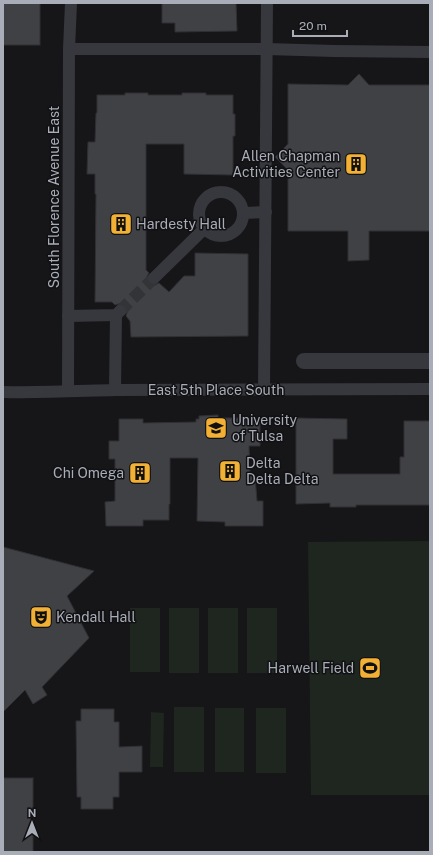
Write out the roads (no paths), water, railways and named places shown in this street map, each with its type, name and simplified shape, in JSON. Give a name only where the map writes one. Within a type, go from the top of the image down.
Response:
[{"type":"street","name":"South Florence Avenue East","points":[[68,391],[70,3]]},
{"type":"street","points":[[264,390],[267,3]]},
{"type":"street","points":[[69,49],[267,49],[430,52]]},
{"type":"street","points":[[217,192],[225,192],[238,199],[242,206],[243,213],[240,226],[235,231],[223,235],[216,235],[205,228],[201,222],[200,214],[201,206],[204,200],[217,192]]},
{"type":"street","points":[[243,213],[266,212]]},
{"type":"street","points":[[154,278],[205,228]]},
{"type":"street","points":[[68,316],[118,313],[115,390]]},
{"type":"street","points":[[304,361],[430,361]]},
{"type":"street","name":"East 5th Place South","points":[[3,392],[54,393],[68,391],[115,390],[430,389]]},
{"type":"tunnel","points":[[120,311],[154,278]]},
{"type":"place","name":"Allen Chapman Activities Center","points":[[356,164]]},
{"type":"place","name":"Hardesty Hall","points":[[121,224]]},
{"type":"place","name":"University of Tulsa","points":[[216,428]]},
{"type":"place","name":"Delta Delta Delta","points":[[230,471]]},
{"type":"place","name":"Chi Omega","points":[[140,473]]},
{"type":"place","name":"Kendall Hall","points":[[41,617]]},
{"type":"place","name":"Harwell Field","points":[[370,668]]}]
